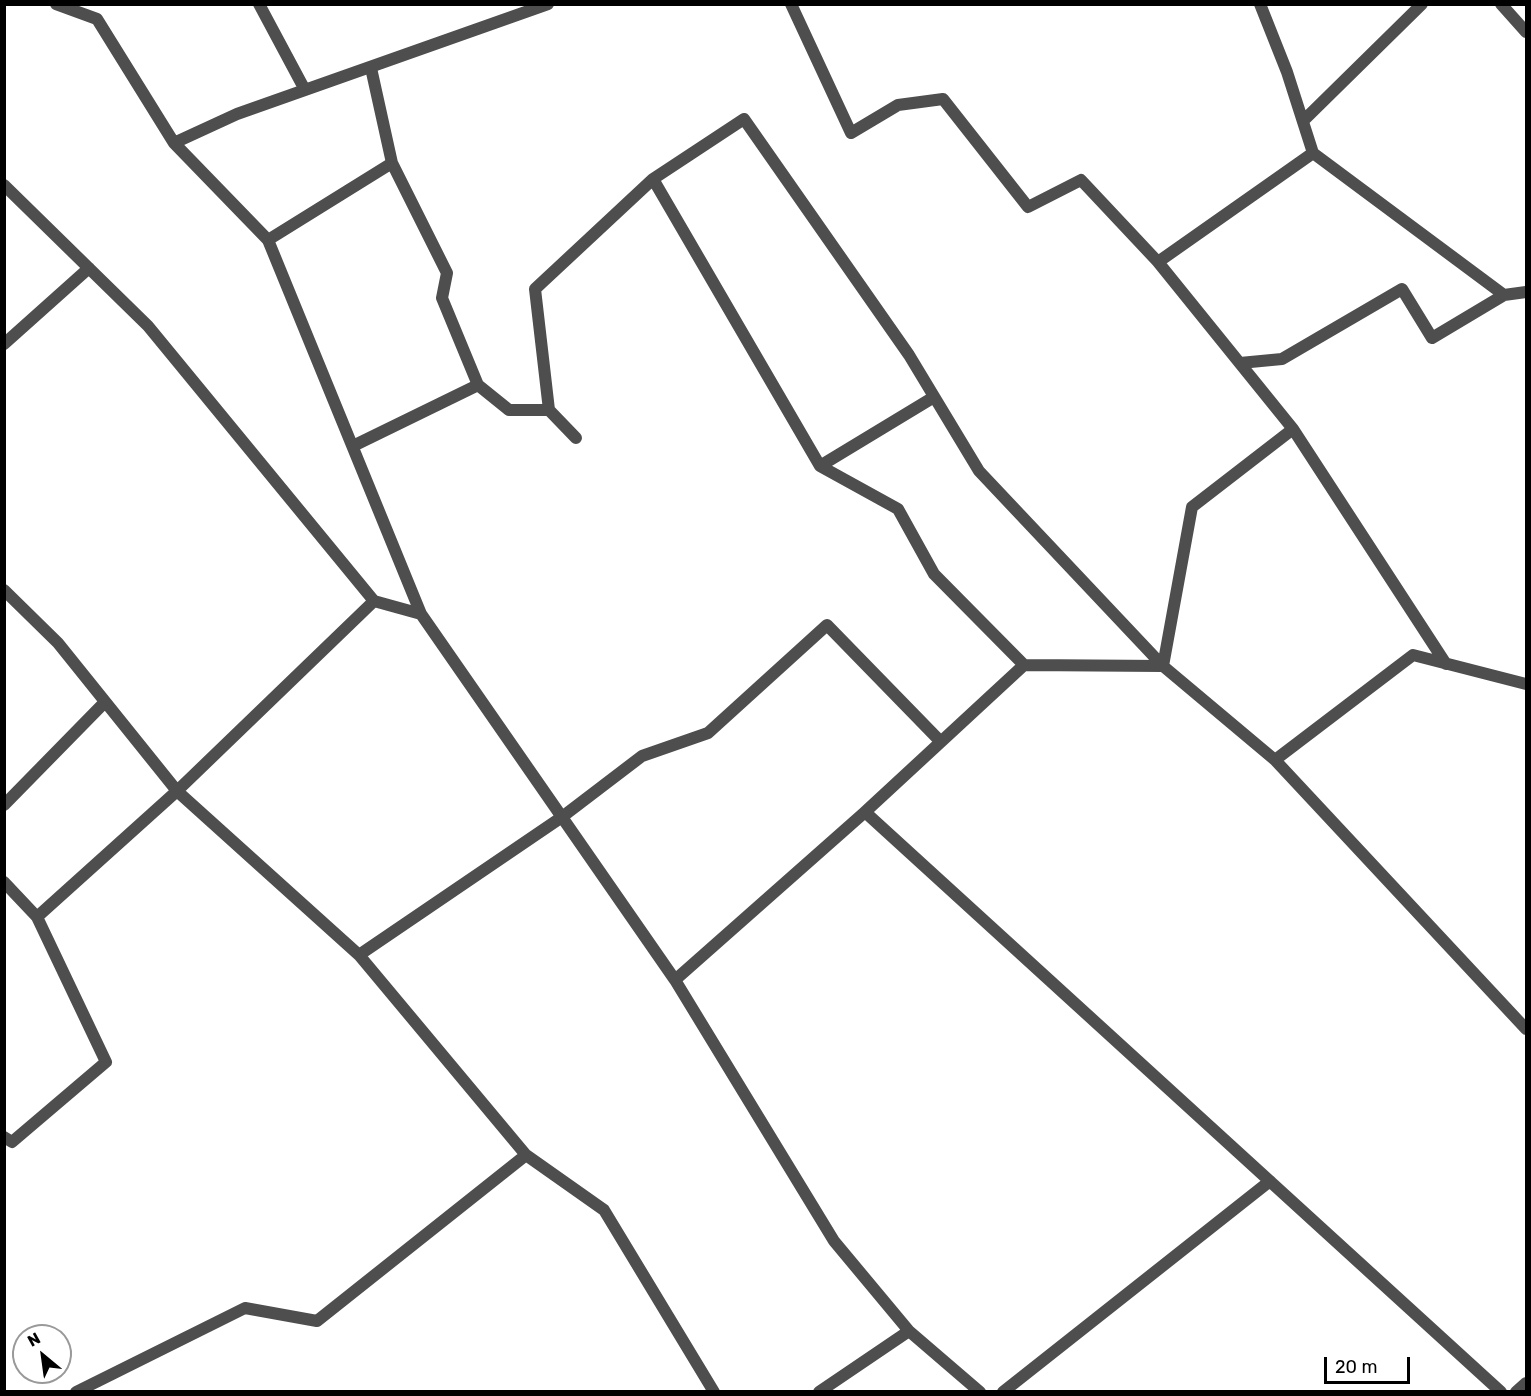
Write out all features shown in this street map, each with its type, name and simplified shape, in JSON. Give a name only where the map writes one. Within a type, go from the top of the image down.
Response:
[{"type":"street","points":[[56,4],[98,20],[174,143],[268,240],[421,614],[675,980],[834,1241],[909,1331],[980,1392]]},
{"type":"street","points":[[258,4],[305,90]]},
{"type":"street","points":[[174,143],[237,114],[548,4]]},
{"type":"street","points":[[791,4],[851,133],[898,105],[943,99],[1028,207],[1081,180],[1158,262],[1293,429],[1446,664]]},
{"type":"street","points":[[1260,4],[1287,72],[1313,153],[1504,295]]},
{"type":"street","points":[[1303,121],[1422,4]]},
{"type":"street","points":[[1501,4],[1527,32]]},
{"type":"street","points":[[371,68],[392,163],[447,273],[442,298],[478,385],[509,410],[549,410]]},
{"type":"street","points":[[576,438],[549,410],[535,289],[653,178],[744,119],[909,355],[979,471],[1163,666],[1275,760],[1527,1029]]},
{"type":"street","points":[[1158,262],[1313,153]]},
{"type":"street","points":[[268,240],[392,163]]},
{"type":"street","points":[[653,178],[820,466],[898,509],[934,574],[1024,665]]},
{"type":"street","points":[[4,185],[148,326],[374,601],[421,614]]},
{"type":"street","points":[[4,344],[89,268]]},
{"type":"street","points":[[1240,363],[1282,359],[1402,289],[1432,338],[1504,295],[1527,292]]},
{"type":"street","points":[[353,447],[478,385]]},
{"type":"street","points":[[820,466],[934,397]]},
{"type":"street","points":[[1163,666],[1192,507],[1293,429]]},
{"type":"street","points":[[4,590],[58,644],[177,791],[358,955],[526,1155],[604,1210],[714,1392]]},
{"type":"street","points":[[37,917],[177,791],[374,601]]},
{"type":"street","points":[[358,955],[562,817],[642,756],[708,733],[827,625],[941,742]]},
{"type":"street","points":[[1275,760],[1413,655],[1527,684]]},
{"type":"street","points":[[675,980],[865,812],[1024,665],[1163,666]]},
{"type":"street","points":[[4,805],[105,702]]},
{"type":"street","points":[[865,812],[1501,1392]]},
{"type":"street","points":[[4,882],[37,917],[106,1062],[12,1142],[4,1137]]},
{"type":"street","points":[[76,1392],[245,1308],[317,1321],[526,1155]]},
{"type":"street","points":[[1003,1392],[1270,1181]]},
{"type":"street","points":[[819,1392],[909,1331]]},
{"type":"street","points":[[1516,1392],[1527,1383]]}]
